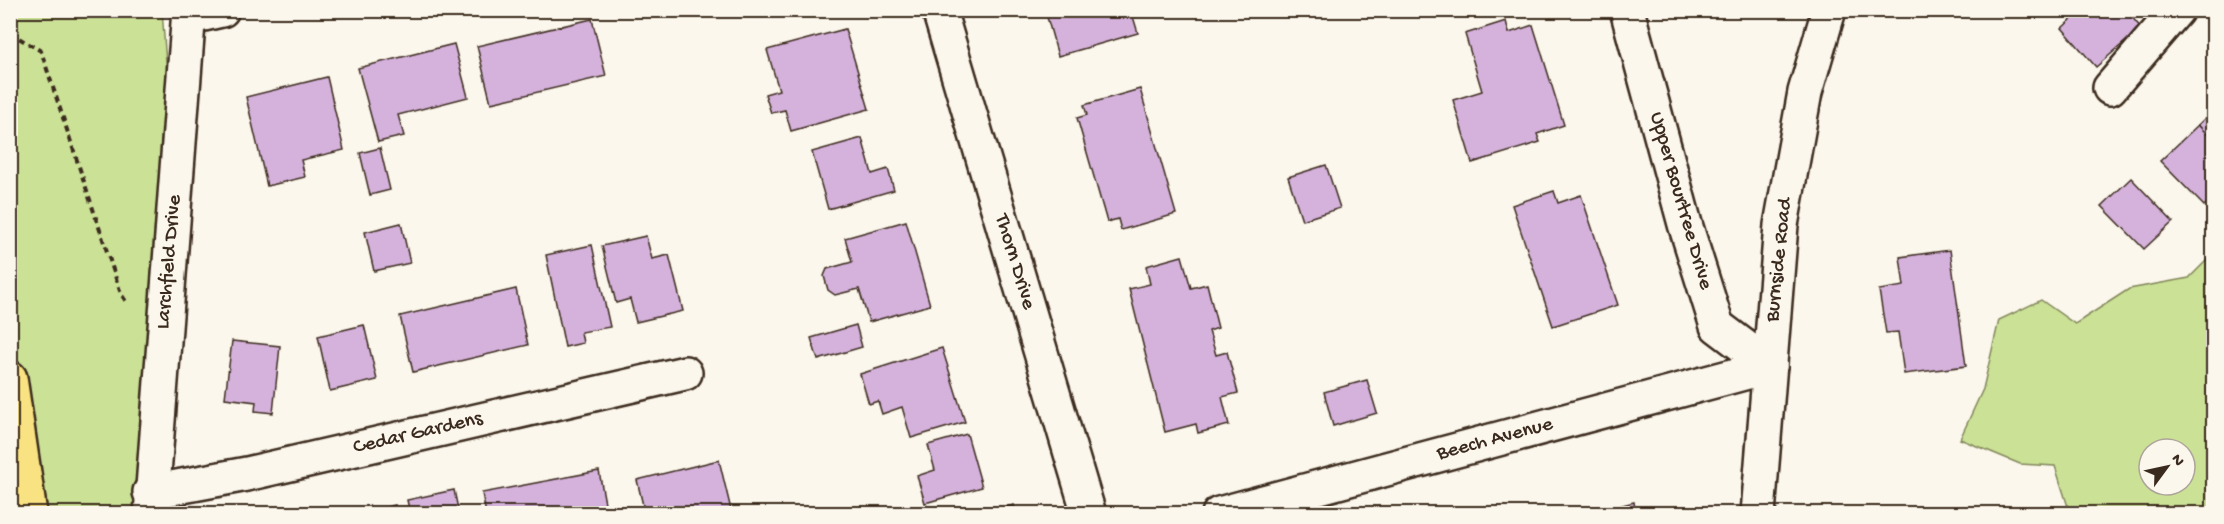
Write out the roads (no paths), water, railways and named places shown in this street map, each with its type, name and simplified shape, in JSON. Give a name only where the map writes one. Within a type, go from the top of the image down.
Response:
[{"type":"main road","points":[[10,378],[30,513]]},
{"type":"street","points":[[190,14],[222,10]]},
{"type":"street","name":"Thorn Drive","points":[[939,10],[1089,513]]},
{"type":"street","name":"Upper Bourtree Drive","points":[[1627,10],[1685,224],[1717,326],[1770,366]]},
{"type":"street","name":"Burnside Road","points":[[1758,513],[1781,225],[1805,92],[1829,10]]},
{"type":"street","points":[[2110,88],[2177,10]]},
{"type":"street","name":"Larchfield Drive","points":[[151,503],[190,14]]},
{"type":"street","name":"Beech Avenue","points":[[1220,513],[1770,366]]},
{"type":"street","name":"Cedar Gardens","points":[[151,503],[248,474],[685,373]]}]
